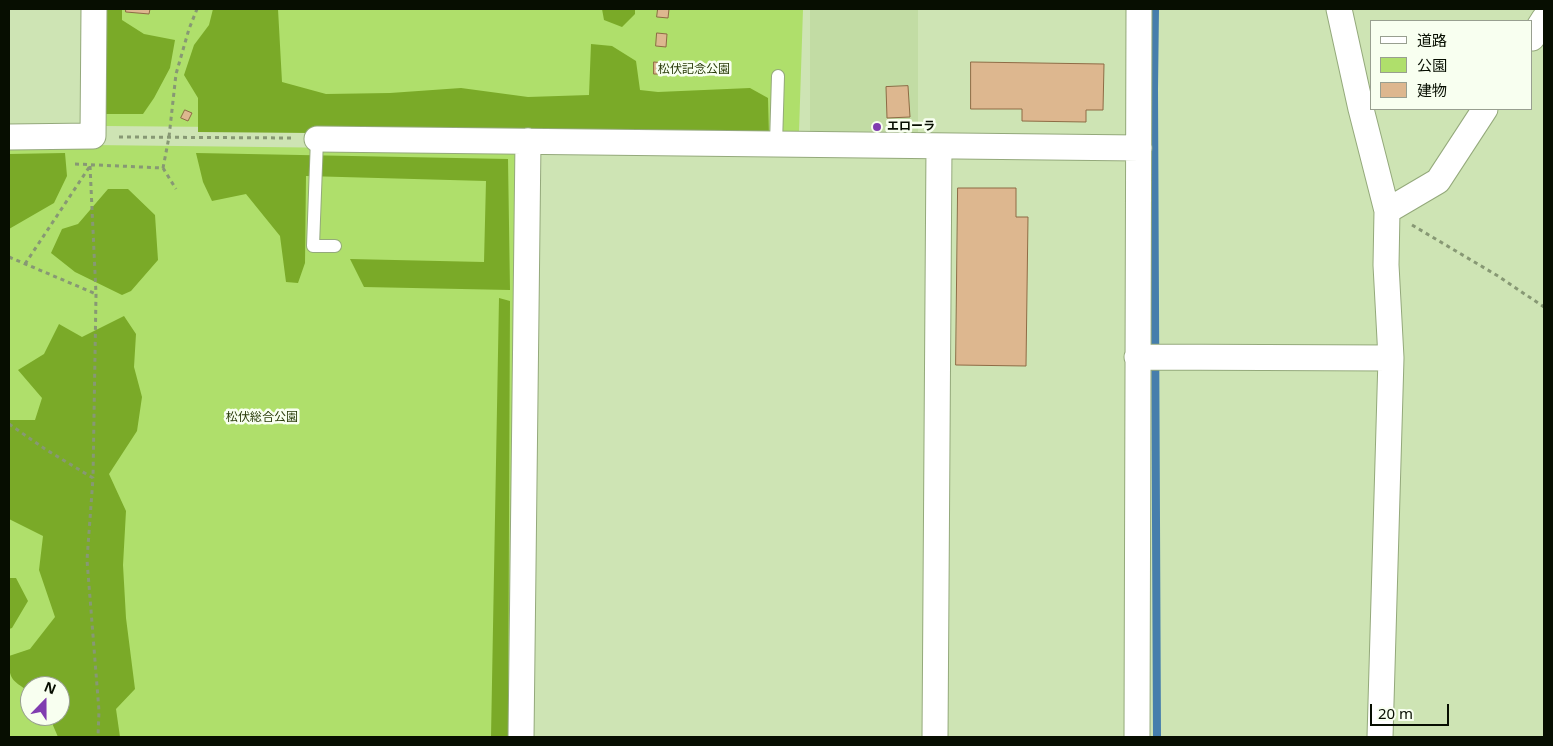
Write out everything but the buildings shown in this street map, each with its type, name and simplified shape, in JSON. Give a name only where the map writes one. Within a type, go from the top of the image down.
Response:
[{"type":"street","points":[[9,137],[93,136],[94,9]]},
{"type":"street","points":[[1137,737],[1139,9]]},
{"type":"street","points":[[1338,9],[1387,211],[1386,265],[1391,358],[1380,737]]},
{"type":"street","points":[[1533,36],[1544,19]]},
{"type":"street","points":[[1387,211],[1438,181],[1484,110]]},
{"type":"street","points":[[317,139],[776,144],[848,138],[939,146],[1139,148]]},
{"type":"street","points":[[521,737],[528,141]]},
{"type":"street","points":[[934,737],[939,146]]},
{"type":"street","points":[[1137,357],[1391,358]]},
{"type":"lane","points":[[776,144],[778,76]]},
{"type":"lane","points":[[317,139],[313,246],[335,246]]},
{"type":"path","points":[[169,137],[176,74],[197,9]]},
{"type":"path","points":[[93,136],[317,139]]},
{"type":"path","points":[[26,264],[90,166],[96,294],[93,478],[87,560],[99,711],[98,737]]},
{"type":"path","points":[[163,168],[176,189]]},
{"type":"path","points":[[1387,211],[1498,276],[1544,307]]},
{"type":"path","points":[[9,257],[96,294]]},
{"type":"path","points":[[9,424],[45,449],[93,478]]},
{"type":"shaded area","points":[[810,9],[918,9],[918,132],[810,131]]},
{"type":"green space","points":[[100,9],[122,9],[122,20],[144,34],[175,40],[170,68],[143,114],[98,114]]},
{"type":"green space","name":"松伏記念公園","points":[[107,9],[803,9],[799,132],[106,126]]},
{"type":"green space","points":[[213,9],[278,9],[282,82],[326,94],[390,93],[461,88],[528,97],[589,95],[591,44],[612,46],[636,61],[640,90],[658,92],[750,88],[768,98],[769,137],[198,132],[198,98],[184,75],[194,45],[209,25]]},
{"type":"green space","points":[[602,9],[635,9],[635,14],[622,27],[604,20]]},
{"type":"green space","name":"松伏総合公園","points":[[93,145],[518,150],[513,737],[9,737],[9,146]]},
{"type":"green space","points":[[65,153],[67,176],[54,203],[9,229],[9,154]]},
{"type":"green space","points":[[196,153],[508,159],[510,290],[364,287],[350,259],[484,262],[486,181],[306,176],[305,263],[298,283],[286,282],[280,236],[246,194],[212,201],[203,182]]},
{"type":"green space","points":[[108,189],[128,189],[155,215],[158,260],[131,291],[122,295],[75,272],[51,253],[62,229],[78,224]]},
{"type":"green space","points":[[499,298],[510,301],[508,737],[491,737]]},
{"type":"green space","points":[[124,316],[136,334],[134,367],[142,397],[137,431],[109,474],[126,511],[123,565],[126,618],[135,689],[116,709],[120,737],[58,737],[53,726],[70,726],[70,676],[20,676],[20,685],[12,678],[9,670],[9,656],[30,649],[55,617],[39,570],[43,536],[9,519],[9,420],[35,420],[42,398],[18,370],[44,354],[59,324],[82,337]]},
{"type":"green space","points":[[9,578],[16,578],[28,601],[12,628],[9,629]]},
{"type":"waterway","points":[[1155,9],[1157,737]]},
{"type":"place","name":"エローラ","points":[[877,127]]}]
